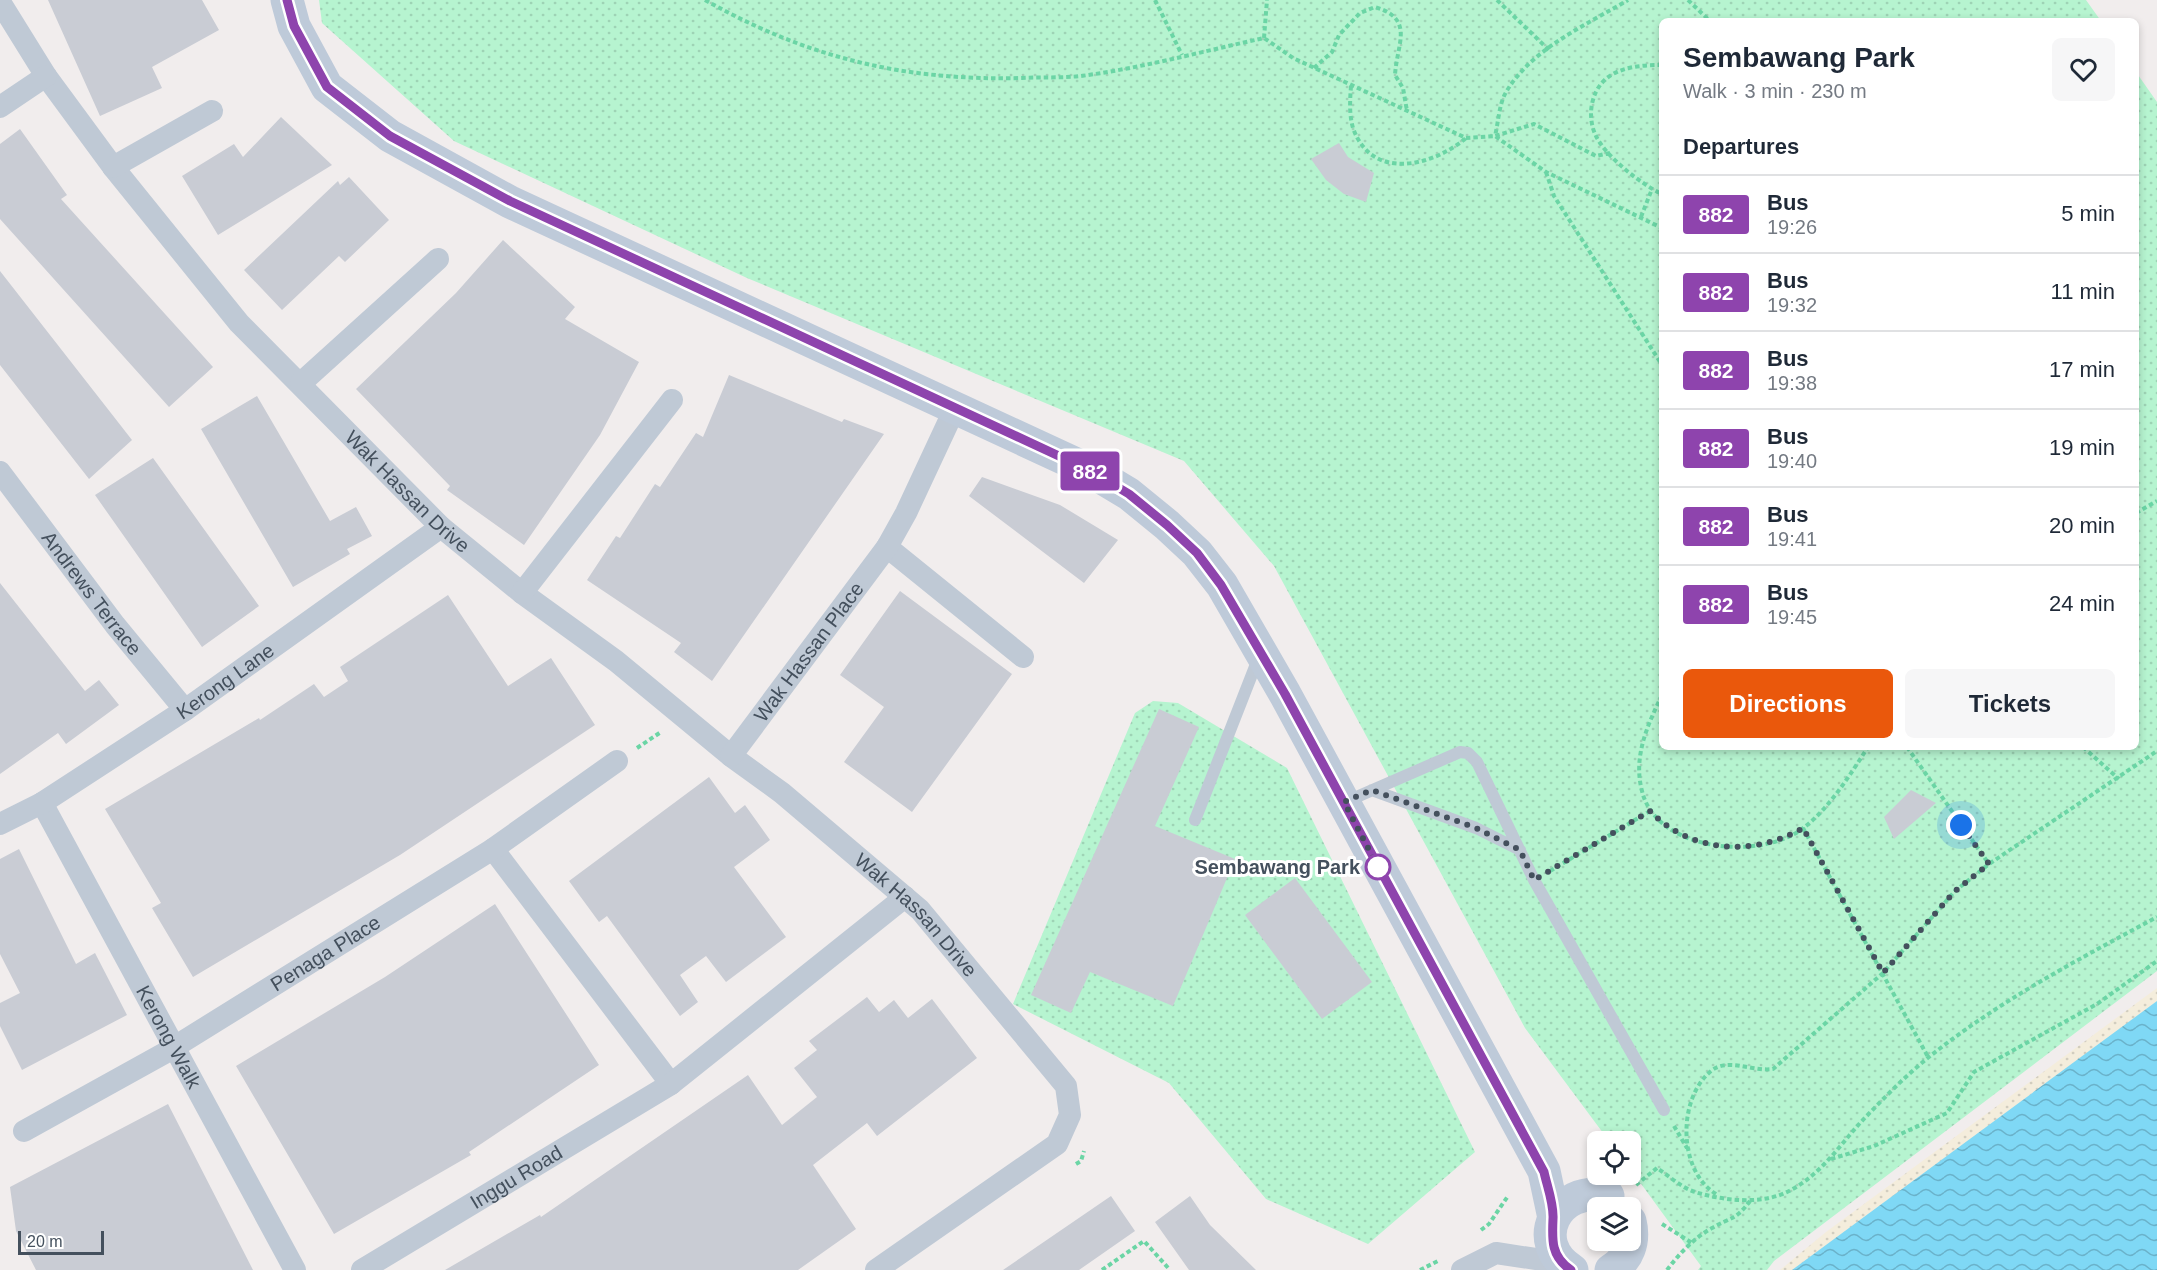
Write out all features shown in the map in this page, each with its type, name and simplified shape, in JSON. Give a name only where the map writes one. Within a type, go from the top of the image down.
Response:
[{"type":"street","points":[[287,0],[294,26],[327,87],[390,136],[510,201],[1089,470],[1129,494],[1197,553],[1221,585],[1261,652],[1358,796],[1544,1172],[1554,1218],[1551,1242],[1567,1266]]},
{"type":"street","name":"Wak Hassan Drive","points":[[0,2],[46,76],[113,167],[239,323],[301,383],[441,527],[522,593],[616,661],[731,756],[782,793],[921,910],[1066,1086],[1070,1115],[1057,1144],[876,1270]]},
{"type":"street","points":[[0,107],[46,76]]},
{"type":"street","points":[[113,167],[212,111]]},
{"type":"street","points":[[301,383],[438,259]]},
{"type":"street","points":[[522,593],[672,400]]},
{"type":"street","name":"Wak Hassan Place","points":[[731,756],[887,547],[906,513],[955,408]]},
{"type":"street","name":"Andrews Terrace","points":[[0,472],[115,625],[185,710]]},
{"type":"street","name":"Kerong Lane","points":[[0,824],[42,803],[185,710],[441,527]]},
{"type":"street","points":[[887,547],[1023,657]]},
{"type":"street","name":"Penaga Place","points":[[24,1131],[174,1046],[493,849],[616,761]]},
{"type":"street","name":"Kerong Walk","points":[[42,803],[296,1270]]},
{"type":"street","points":[[493,849],[671,1084]]},
{"type":"street","name":"Inggu Road","points":[[362,1270],[671,1084],[905,897]]},
{"type":"street","points":[[1544,1172],[1622,1196]]},
{"type":"street","points":[[1554,1218],[1561,1207],[1576,1196],[1596,1193],[1622,1196]]},
{"type":"street","points":[[1613,1270],[1630,1248],[1633,1231],[1646,1222]]},
{"type":"street","points":[[1462,1270],[1496,1253],[1567,1266]]},
{"type":"lane","points":[[1195,820],[1261,652]]},
{"type":"lane","points":[[1358,796],[1460,752],[1468,753],[1477,762],[1534,880],[1664,1110]]},
{"type":"lane","points":[[1358,796],[1476,828],[1520,850]]},
{"type":"path","points":[[705,0],[735,17],[829,56],[920,76],[994,79],[1081,76],[1264,38],[1293,58],[1466,138],[1495,136],[1534,124],[1561,141],[1596,156],[1610,153]]},
{"type":"path","points":[[1155,0],[1182,56]]},
{"type":"path","points":[[1264,38],[1267,0]]},
{"type":"path","points":[[1497,0],[1549,50]]},
{"type":"path","points":[[1495,136],[1503,98],[1518,75],[1549,50],[1628,0]]},
{"type":"path","points":[[1688,0],[1707,18]]},
{"type":"path","points":[[1314,68],[1332,52],[1339,35],[1360,13],[1375,7],[1392,12],[1400,23],[1401,36],[1395,75],[1404,88],[1407,111]]},
{"type":"path","points":[[1659,65],[1632,67],[1614,72],[1600,83],[1590,114],[1596,136],[1610,153],[1659,192]]},
{"type":"path","points":[[1351,86],[1350,109],[1353,129],[1362,144],[1376,155],[1394,164],[1412,165],[1431,160],[1450,152],[1466,138]]},
{"type":"path","points":[[1495,136],[1546,172],[1659,227]]},
{"type":"path","points":[[1546,172],[1554,196],[1659,360]]},
{"type":"path","points":[[1641,218],[1652,189]]},
{"type":"path","points":[[2139,511],[2157,501]]},
{"type":"path","points":[[1659,702],[1641,743],[1642,791],[1650,811],[1665,827],[1692,839],[1727,848],[1760,846],[1803,828],[1829,800],[1866,750]]},
{"type":"path","points":[[616,761],[665,730],[655,723]]},
{"type":"path","points":[[1909,750],[1989,864]]},
{"type":"path","points":[[2086,750],[2119,779]]},
{"type":"path","points":[[1688,1149],[1686,1118],[1696,1092],[1711,1071],[1724,1065],[1738,1064],[1757,1071],[1773,1069],[1883,973],[1955,891],[1989,864],[2119,779],[2157,751]]},
{"type":"path","points":[[1534,880],[1650,811]]},
{"type":"path","points":[[1803,828],[1928,1058]]},
{"type":"path","points":[[1622,1196],[1657,1168],[1694,1192],[1750,1201],[1778,1196],[1795,1189],[1831,1159],[1860,1123],[1928,1058],[2055,972],[2157,917]]},
{"type":"path","points":[[1831,1159],[1874,1146],[1947,1113],[1974,1072],[2097,1004],[2157,961]]},
{"type":"path","points":[[1664,1110],[1688,1149],[1698,1174],[1710,1190],[1720,1196]]},
{"type":"path","points":[[1667,1270],[1692,1243],[1711,1228],[1739,1216],[1750,1201]]},
{"type":"path","points":[[1646,1222],[1692,1243]]},
{"type":"path","points":[[1102,1270],[1144,1241],[1170,1270]]},
{"type":"sand","points":[[2157,988],[2157,1061],[1850,1270],[1780,1270],[1826,1232]]},
{"type":"green space","points":[[319,0],[2086,0],[2099,18],[1659,18],[1659,750],[2139,750],[2139,76],[2157,102],[2157,971],[1774,1261],[1767,1270],[1698,1270],[1701,1266],[1641,1184],[1641,1131],[1602,1131],[1525,1028],[1274,566],[1184,461],[747,278],[454,141],[322,23]]},
{"type":"green space","points":[[1153,701],[1178,703],[1287,768],[1475,1152],[1368,1244],[1266,1199],[1169,1083],[1013,1004],[1135,713]]},
{"type":"water","points":[[2157,1001],[2157,1270],[1792,1270]]},
{"type":"building","points":[[48,0],[202,0],[219,30],[152,67],[162,88],[100,116]]},
{"type":"building","points":[[281,117],[332,165],[218,235],[182,176],[234,144],[243,157]]},
{"type":"building","points":[[20,129],[67,195],[61,199],[213,367],[169,407],[0,219],[0,144]]},
{"type":"building","points":[[1339,143],[1348,157],[1374,173],[1366,202],[1344,194],[1326,180],[1311,159]]},
{"type":"building","points":[[349,177],[389,220],[345,262],[339,256],[282,310],[244,270],[338,181],[340,185]]},
{"type":"building","points":[[503,240],[575,307],[565,319],[639,362],[600,435],[524,545],[447,490],[450,486],[356,389],[456,293]]},
{"type":"building","points":[[0,271],[132,440],[89,479],[0,365]]},
{"type":"building","points":[[729,375],[842,422],[844,419],[884,434],[712,681],[674,652],[681,643],[587,580],[616,536],[620,538],[655,484],[660,487],[696,433],[703,437]]},
{"type":"building","points":[[257,396],[330,521],[356,507],[372,536],[347,549],[350,554],[293,587],[201,429]]},
{"type":"building","points":[[153,458],[259,606],[202,647],[95,495]]},
{"type":"building","points":[[982,477],[1060,505],[1118,540],[1084,583],[969,496]]},
{"type":"building","points":[[0,583],[85,691],[99,680],[119,705],[66,744],[58,733],[0,774]]},
{"type":"building","points":[[900,591],[1012,674],[912,812],[844,762],[884,707],[840,675]]},
{"type":"building","points":[[448,595],[508,686],[551,658],[595,725],[400,855],[193,977],[152,908],[161,903],[105,809],[259,718],[260,720],[314,684],[324,697],[348,681],[340,667]]},
{"type":"building","points":[[1159,709],[1199,727],[1155,826],[1235,859],[1173,1006],[1090,972],[1071,1013],[1031,995]]},
{"type":"building","points":[[709,777],[735,813],[745,805],[770,840],[734,867],[786,937],[726,982],[706,956],[680,975],[698,1002],[680,1016],[607,916],[599,922],[569,881]]},
{"type":"building","points":[[1911,790],[1936,803],[1894,839],[1884,817]]},
{"type":"building","points":[[19,849],[76,964],[95,953],[127,1015],[22,1070],[0,1026],[0,1003],[20,993],[0,954],[0,859]]},
{"type":"building","points":[[1295,878],[1372,982],[1322,1019],[1245,915]]},
{"type":"building","points":[[495,904],[599,1065],[469,1152],[471,1155],[334,1234],[236,1066],[385,977]]},
{"type":"building","points":[[867,997],[879,1012],[894,1000],[908,1018],[932,999],[977,1058],[877,1136],[867,1123],[813,1165],[856,1229],[798,1270],[445,1270],[540,1215],[541,1217],[748,1075],[782,1125],[817,1097],[794,1068],[817,1050],[809,1041]]},
{"type":"building","points":[[168,1104],[253,1270],[36,1270],[16,1231],[10,1187]]},
{"type":"building","points":[[1111,1196],[1135,1231],[1079,1270],[1003,1270]]},
{"type":"building","points":[[1190,1196],[1210,1225],[1256,1270],[1189,1270],[1155,1222]]},
{"type":"bus line","name":"882","points":[[287,0],[294,26],[327,87],[390,136],[510,201],[1089,470],[1129,494],[1197,553],[1221,585],[1285,694],[1446,995],[1544,1172],[1554,1218],[1551,1242],[1562,1263],[1571,1270]]},
{"type":"place","name":"Sembawang Park","points":[[1378,867]]},
{"type":"route","points":[[1378,867],[1344,802],[1372,790],[1476,828],[1520,850],[1534,880],[1592,848],[1650,811],[1665,827],[1692,839],[1727,848],[1760,846],[1790,836],[1803,828],[1883,973],[1955,891],[1989,864],[1961,825]]}]
